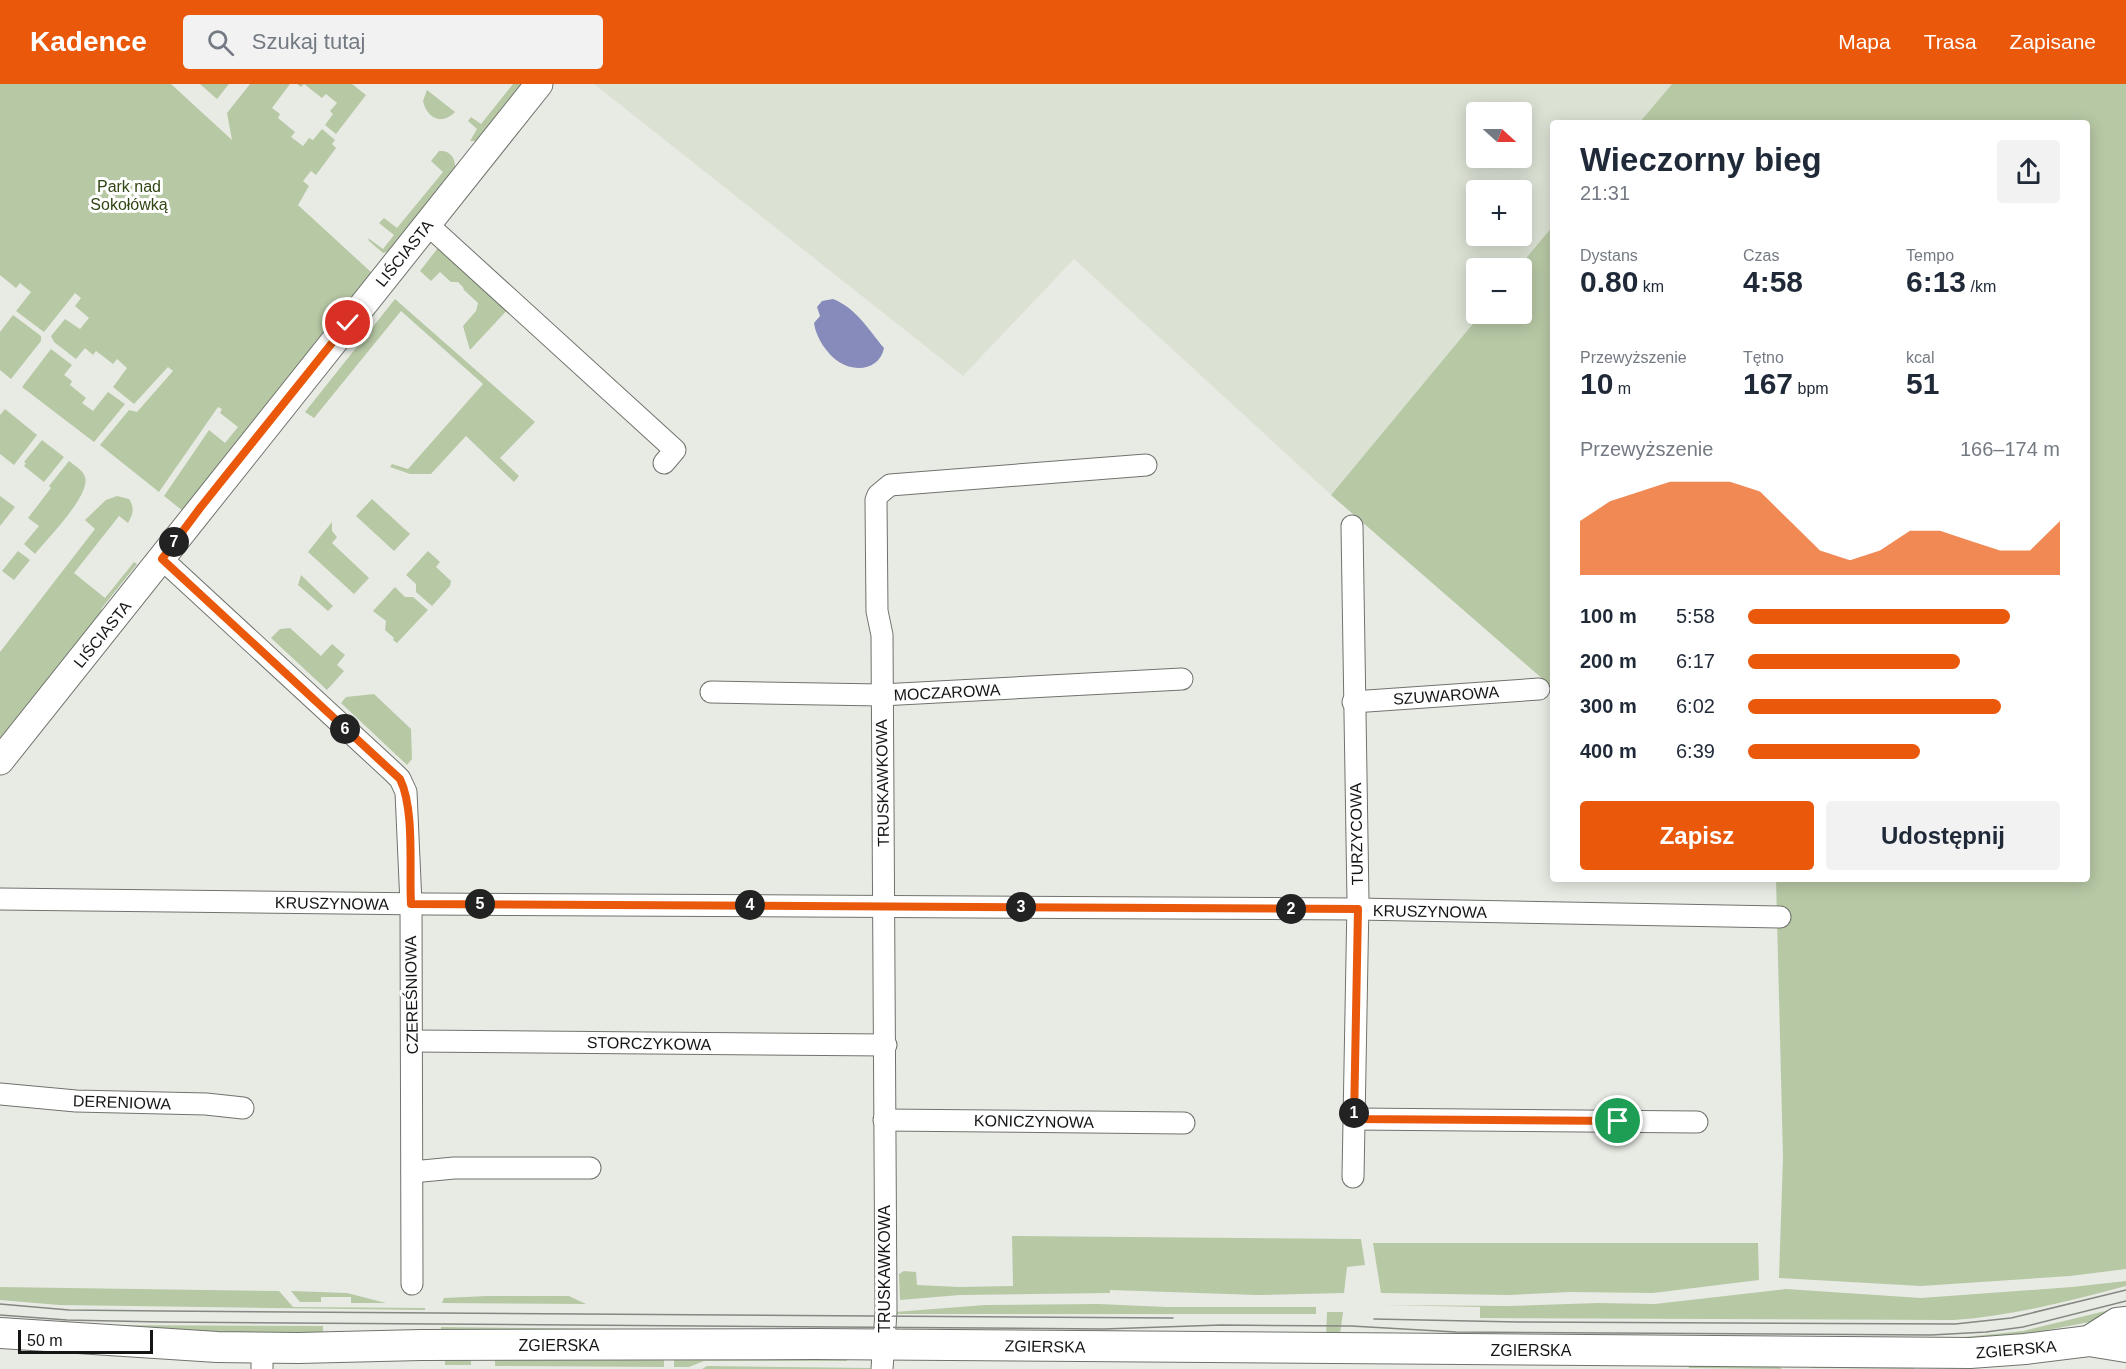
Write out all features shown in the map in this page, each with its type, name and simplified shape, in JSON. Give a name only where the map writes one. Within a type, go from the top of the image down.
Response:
[{"type":"main road","name":"ZGIERSKA","points":[[2089,1341],[2117,1323],[2126,1322]]},
{"type":"main road","name":"ZGIERSKA","points":[[0,1333],[217,1347],[262,1358],[438,1345],[883,1357],[1796,1360],[1978,1353],[2089,1341],[2126,1347]]},
{"type":"street","name":"LIŚCIASTA","points":[[0,761],[539,84]]},
{"type":"street","points":[[427,224],[675,450],[664,463]]},
{"type":"street","name":"TRUSKAWKOWA","points":[[883,1357],[886,1312],[884,1120],[886,1045],[882,634],[877,611],[875,508],[878,495],[890,485],[1146,465]]},
{"type":"street","name":"TURZYCOWA","points":[[1352,526],[1358,909],[1353,1177]]},
{"type":"street","name":"CZEREŚNIOWA","points":[[162,559],[400,779],[406,792],[411,904],[412,1284]]},
{"type":"street","name":"MOCZAROWA","points":[[711,692],[881,695],[1182,679]]},
{"type":"street","name":"SZUWAROWA","points":[[1353,702],[1539,689]]},
{"type":"street","name":"KRUSZYNOWA","points":[[0,899],[411,904],[1358,909],[1780,917]]},
{"type":"street","name":"STORCZYKOWA","points":[[412,1041],[886,1045]]},
{"type":"street","name":"DERENIOWA","points":[[0,1094],[76,1101],[206,1104],[243,1108]]},
{"type":"street","points":[[1354,1119],[1697,1122]]},
{"type":"street","name":"KONICZYNOWA","points":[[884,1120],[1184,1123]]},
{"type":"street","points":[[412,1172],[454,1168],[591,1168]]},
{"type":"shaded area","points":[[594,84],[1672,84],[1642,120],[1550,120],[1550,229],[1526,258],[1466,258],[1466,324],[1473,324],[1331,495],[1074,259],[963,376]]},
{"type":"green space","name":"Park nad Sokołówką","points":[[0,84],[171,84],[232,140],[227,113],[250,84],[290,84],[272,108],[280,114],[278,118],[295,132],[291,137],[303,146],[309,138],[313,140],[322,129],[335,140],[332,144],[336,148],[316,175],[311,171],[303,181],[309,186],[298,205],[372,273],[183,511],[164,496],[209,430],[225,443],[238,427],[220,413],[222,409],[218,407],[159,492],[100,445],[129,410],[137,412],[173,371],[168,367],[134,404],[113,387],[127,368],[117,359],[113,364],[96,351],[93,355],[85,348],[76,359],[54,342],[51,336],[65,319],[80,329],[89,318],[75,306],[81,298],[75,293],[44,332],[16,311],[31,292],[20,283],[16,288],[0,275]]},
{"type":"green space","points":[[200,84],[229,84],[217,99]]},
{"type":"green space","points":[[304,84],[352,84],[366,95],[336,134],[325,125],[333,114],[330,111],[337,103],[326,94],[322,98]]},
{"type":"green space","points":[[513,84],[525,84],[477,141],[470,141],[477,129],[468,121],[471,117],[481,124]]},
{"type":"green space","points":[[1672,84],[2126,84],[2126,1269],[2070,1276],[1921,1286],[1779,1278],[1783,1157],[1776,882],[2090,882],[2090,120],[1642,120]]},
{"type":"green space","points":[[427,90],[455,112],[445,119],[431,116],[423,101]]},
{"type":"green space","points":[[439,151],[452,156],[455,169],[390,251],[383,253],[368,238],[383,249],[394,235],[379,223],[384,218],[397,228],[443,172],[431,161]]},
{"type":"green space","points":[[1550,229],[1550,685],[1331,495],[1473,324],[1532,324],[1532,258],[1526,258]]},
{"type":"green space","points":[[441,244],[510,307],[470,350],[463,326],[476,311],[478,303],[458,282],[451,282],[440,272],[431,281],[420,271]]},
{"type":"green space","points":[[395,299],[535,422],[500,458],[519,476],[514,482],[466,436],[431,474],[410,474],[390,467],[392,464],[408,469],[483,384],[401,311],[314,418],[305,412]]},
{"type":"green space","points":[[13,315],[41,336],[41,341],[11,379],[0,370],[0,332]]},
{"type":"green space","points":[[51,349],[72,365],[64,375],[72,381],[70,385],[86,398],[82,403],[93,411],[108,392],[125,404],[94,442],[22,387]]},
{"type":"green space","points":[[5,409],[37,435],[14,465],[0,454],[0,415]]},
{"type":"green space","points":[[42,440],[64,457],[44,482],[24,466],[26,463],[24,462]]},
{"type":"green space","points":[[69,461],[82,472],[85,485],[75,505],[35,554],[24,544],[39,526],[28,518]]},
{"type":"green space","points":[[0,496],[15,507],[0,526]]},
{"type":"green space","points":[[117,496],[129,499],[131,502],[133,511],[128,523],[119,516],[74,573],[105,598],[134,562],[137,564],[101,609],[106,614],[0,745],[0,652],[95,529],[85,520],[106,500]]},
{"type":"green space","points":[[372,499],[410,534],[394,551],[356,516]]},
{"type":"green space","points":[[332,522],[332,531],[337,537],[332,543],[369,578],[354,594],[308,552]]},
{"type":"green space","points":[[18,551],[30,560],[14,580],[2,571]]},
{"type":"green space","points":[[428,551],[440,562],[436,567],[451,581],[450,586],[432,606],[416,592],[416,584],[406,575]]},
{"type":"green space","points":[[301,575],[333,606],[328,611],[298,585]]},
{"type":"green space","points":[[395,587],[405,597],[413,597],[428,610],[397,643],[385,630],[386,621],[373,611]]},
{"type":"green space","points":[[290,628],[321,656],[332,644],[345,655],[337,665],[344,671],[327,690],[271,638],[280,629]]},
{"type":"green space","points":[[374,694],[411,729],[412,759],[407,765],[341,703],[346,697]]},
{"type":"green space","points":[[1012,1236],[1361,1239],[1365,1265],[1347,1267],[1344,1293],[1257,1295],[1110,1290],[1110,1293],[960,1295],[900,1300],[899,1274],[904,1271],[916,1272],[917,1285],[1013,1286]]},
{"type":"green space","points":[[1373,1243],[1758,1243],[1759,1280],[1653,1293],[1570,1292],[1508,1295],[1381,1293]]},
{"type":"green space","points":[[2126,1281],[2126,1286],[2062,1302],[1998,1315],[1954,1320],[1480,1318],[1480,1307],[1383,1305],[1655,1304],[1786,1289],[1921,1298]]},
{"type":"green space","points":[[0,1287],[279,1291],[293,1307],[425,1308],[425,1310],[59,1305],[0,1300]]},
{"type":"green space","points":[[291,1291],[347,1293],[386,1303],[351,1303],[351,1297],[321,1297],[321,1302],[300,1302]]},
{"type":"green space","points":[[569,1296],[586,1304],[442,1303],[444,1298]]},
{"type":"green space","points":[[1098,1304],[1167,1307],[1316,1307],[1316,1314],[895,1314],[895,1312],[985,1305]]},
{"type":"green space","points":[[2126,1306],[2126,1315],[2016,1336],[1925,1341],[2023,1331]]},
{"type":"green space","points":[[1327,1312],[1343,1312],[1340,1334],[1326,1337]]},
{"type":"green space","points":[[100,1325],[323,1326],[323,1333],[257,1334]]},
{"type":"green space","points":[[441,1327],[628,1329],[441,1335]]},
{"type":"green space","points":[[445,1357],[471,1357],[471,1365],[445,1365]]},
{"type":"green space","points":[[495,1357],[664,1358],[664,1367],[495,1366]]},
{"type":"green space","points":[[847,1357],[847,1361],[704,1361],[689,1367],[674,1367],[674,1358]]},
{"type":"green space","points":[[1688,1364],[1778,1366],[1782,1369],[1689,1368]]},
{"type":"green space","points":[[1915,1365],[1914,1369],[1811,1368],[1811,1366]]},
{"type":"green space","points":[[707,1366],[870,1368],[871,1369],[702,1369]]},
{"type":"water","points":[[833,299],[855,313],[884,348],[878,361],[872,365],[860,368],[846,365],[835,359],[823,345],[814,323],[820,316],[817,307],[822,301]]},
{"type":"tram line","points":[[1374,1319],[1955,1324],[2011,1318],[2126,1290]]},
{"type":"tram line","points":[[0,1315],[67,1320],[161,1322],[1104,1329],[1221,1325],[1351,1326],[1456,1332],[1931,1335],[2023,1327],[2126,1301]]},
{"type":"tram line","points":[[0,1304],[69,1310],[1173,1318]]},
{"type":"route","points":[[348,323],[162,559],[400,779],[406,792],[411,904],[1358,909],[1354,1119],[1618,1121]]}]
